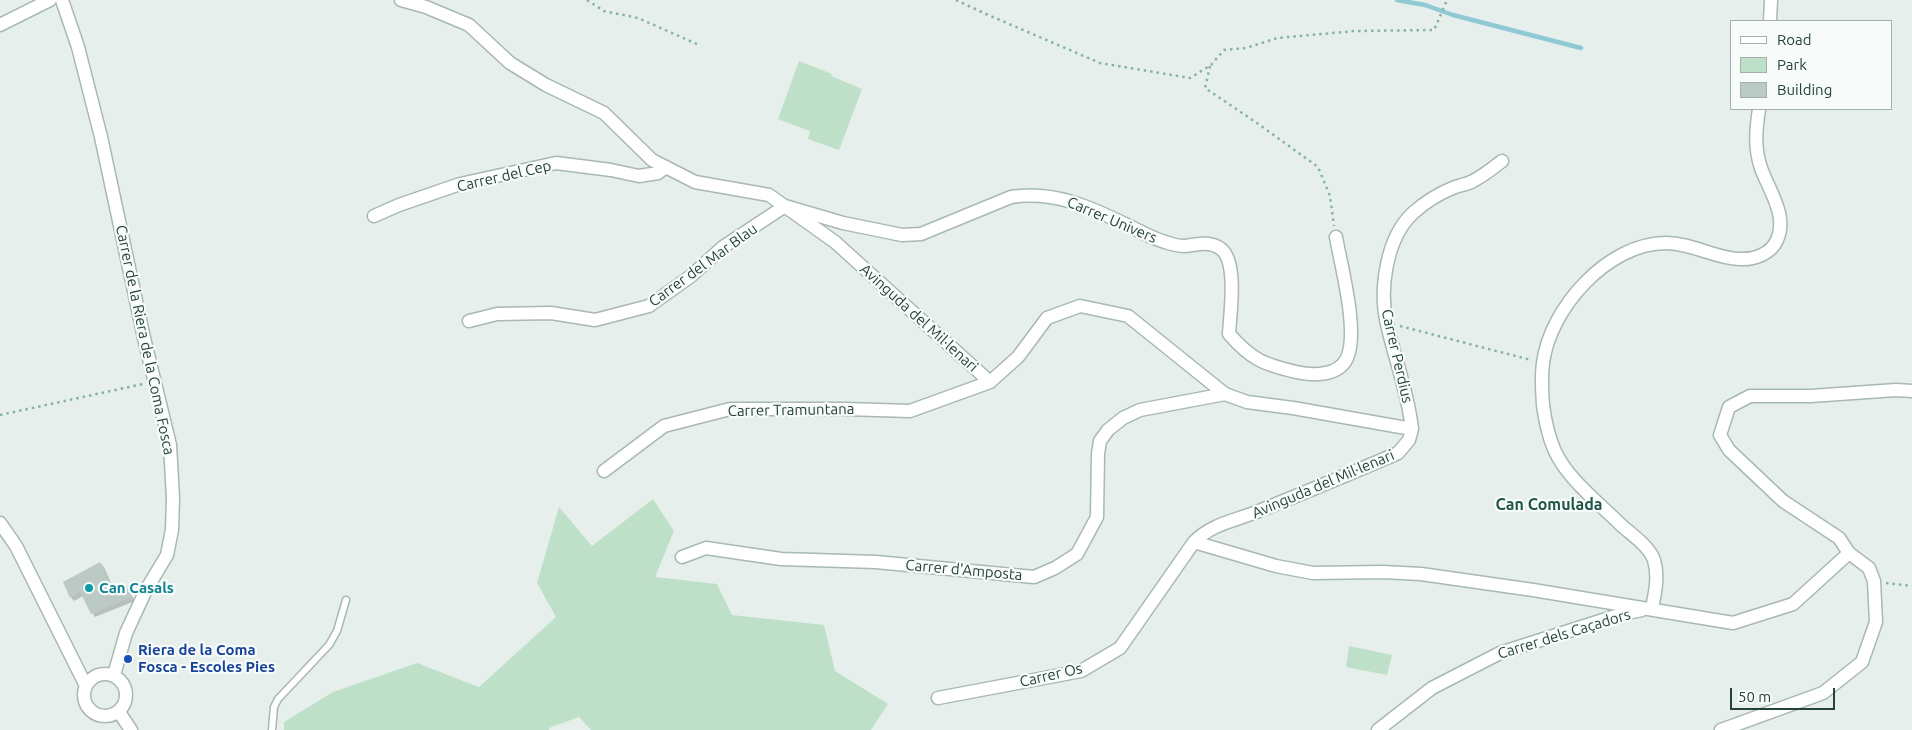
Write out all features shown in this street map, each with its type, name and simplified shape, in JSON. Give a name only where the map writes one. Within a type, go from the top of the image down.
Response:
[{"type":"street","points":[[0,25],[50,0]]},
{"type":"street","name":"Carrer de la Riera de la Coma Fosca","points":[[62,0],[78,47],[102,137],[154,382],[170,445],[173,498],[172,530],[167,555],[146,590],[126,633],[114,675]]},
{"type":"street","name":"Avinguda del Mil·lenari","points":[[400,0],[426,7],[469,25],[510,63],[546,84],[604,113],[652,160],[695,182],[769,195],[835,242],[990,382],[1018,357],[1046,318],[1080,306],[1128,316],[1225,394],[1247,402],[1293,408],[1412,429],[1408,440],[1398,453],[1246,516],[1217,525],[1204,532],[1194,542]]},
{"type":"street","points":[[1770,20],[1771,0]]},
{"type":"street","points":[[1652,609],[1656,584],[1656,570],[1653,558],[1643,545],[1588,494],[1570,474],[1554,450],[1546,422],[1542,396],[1543,363],[1551,335],[1564,310],[1595,274],[1619,255],[1640,247],[1666,243],[1690,246],[1739,259],[1755,257],[1769,252],[1777,240],[1780,226],[1778,211],[1761,168],[1755,140],[1759,110]]},
{"type":"street","name":"Carrer Perdius","points":[[1412,429],[1409,403],[1387,323],[1385,277],[1389,255],[1397,234],[1412,214],[1432,198],[1454,187],[1473,181],[1502,162]]},
{"type":"street","name":"Carrer del Cep","points":[[374,216],[399,205],[460,184],[556,163],[611,170],[639,176],[658,174],[666,167]]},
{"type":"street","name":"Carrer Univers","points":[[785,206],[843,223],[902,235],[920,234],[1011,197],[1026,194],[1049,196],[1070,200],[1103,213],[1151,238],[1182,246],[1206,243],[1221,249],[1230,264],[1231,300],[1229,334],[1244,351],[1263,363],[1299,373],[1317,375],[1334,372],[1347,358],[1352,330],[1336,237]]},
{"type":"street","name":"Carrer del Mar Blau","points":[[469,321],[497,314],[551,313],[595,320],[649,306],[691,276],[723,247],[785,206]]},
{"type":"street","name":"Carrer Tramuntana","points":[[604,470],[664,426],[730,409],[910,411],[990,382]]},
{"type":"street","points":[[1721,730],[1823,693],[1862,662],[1876,622],[1874,581],[1869,568],[1849,553],[1839,538],[1783,501],[1728,450],[1720,435],[1729,406],[1750,396],[1811,396],[1912,390]]},
{"type":"street","name":"Carrer d'Amposta","points":[[682,557],[706,548],[781,559],[876,562],[1034,577],[1055,568],[1076,554],[1097,517],[1098,454],[1100,442],[1108,430],[1123,418],[1140,410],[1225,394]]},
{"type":"street","points":[[0,523],[16,546],[86,686]]},
{"type":"street","points":[[1194,542],[1276,566],[1313,573],[1383,572],[1421,574],[1733,623],[1793,604],[1849,553]]},
{"type":"street","name":"Carrer Os","points":[[938,698],[1081,670],[1120,648],[1194,542]]},
{"type":"street","name":"Carrer dels Caçadors","points":[[1378,730],[1432,688],[1500,653],[1622,614],[1652,609]]},
{"type":"street","points":[[105,674],[114,675],[122,680],[126,689],[126,703],[119,712],[112,716],[100,716],[89,709],[84,699],[86,686],[94,677],[105,674]]},
{"type":"street","points":[[119,712],[131,730]]},
{"type":"lane","points":[[272,730],[274,707],[278,699],[329,644],[337,631],[346,600]]},
{"type":"path","points":[[587,0],[604,11],[638,18],[699,45]]},
{"type":"path","points":[[956,0],[1100,64],[1190,78],[1211,65],[1224,50],[1246,48],[1277,38],[1355,31],[1434,30],[1447,0]]},
{"type":"path","points":[[1211,65],[1205,88],[1318,168],[1330,196],[1336,237]]},
{"type":"path","points":[[1387,323],[1543,363]]},
{"type":"path","points":[[0,414],[154,382]]},
{"type":"path","points":[[1874,581],[1912,586]]},
{"type":"green space","points":[[799,61],[832,74],[831,76],[862,89],[839,150],[808,139],[810,131],[778,119]]},
{"type":"green space","points":[[653,499],[674,531],[655,577],[717,584],[732,615],[824,625],[835,671],[888,704],[871,730],[591,730],[579,717],[549,728],[549,730],[284,730],[284,722],[333,692],[417,663],[479,687],[556,617],[537,583],[559,507],[592,546]]},
{"type":"green space","points":[[1349,646],[1392,655],[1387,675],[1346,667]]},
{"type":"building","name":"Can Casals","points":[[100,562],[114,591],[126,585],[132,597],[91,614],[80,592],[70,598],[63,582]]},
{"type":"waterway","points":[[1397,0],[1425,5],[1453,15],[1581,48]]},
{"type":"place","name":"Can Casals","points":[[89,588]]},
{"type":"place","name":"Riera de la Coma Fosca - Escoles Pies","points":[[128,659]]},
{"type":"district","name":"Can Comulada","points":[[1549,505]]}]
